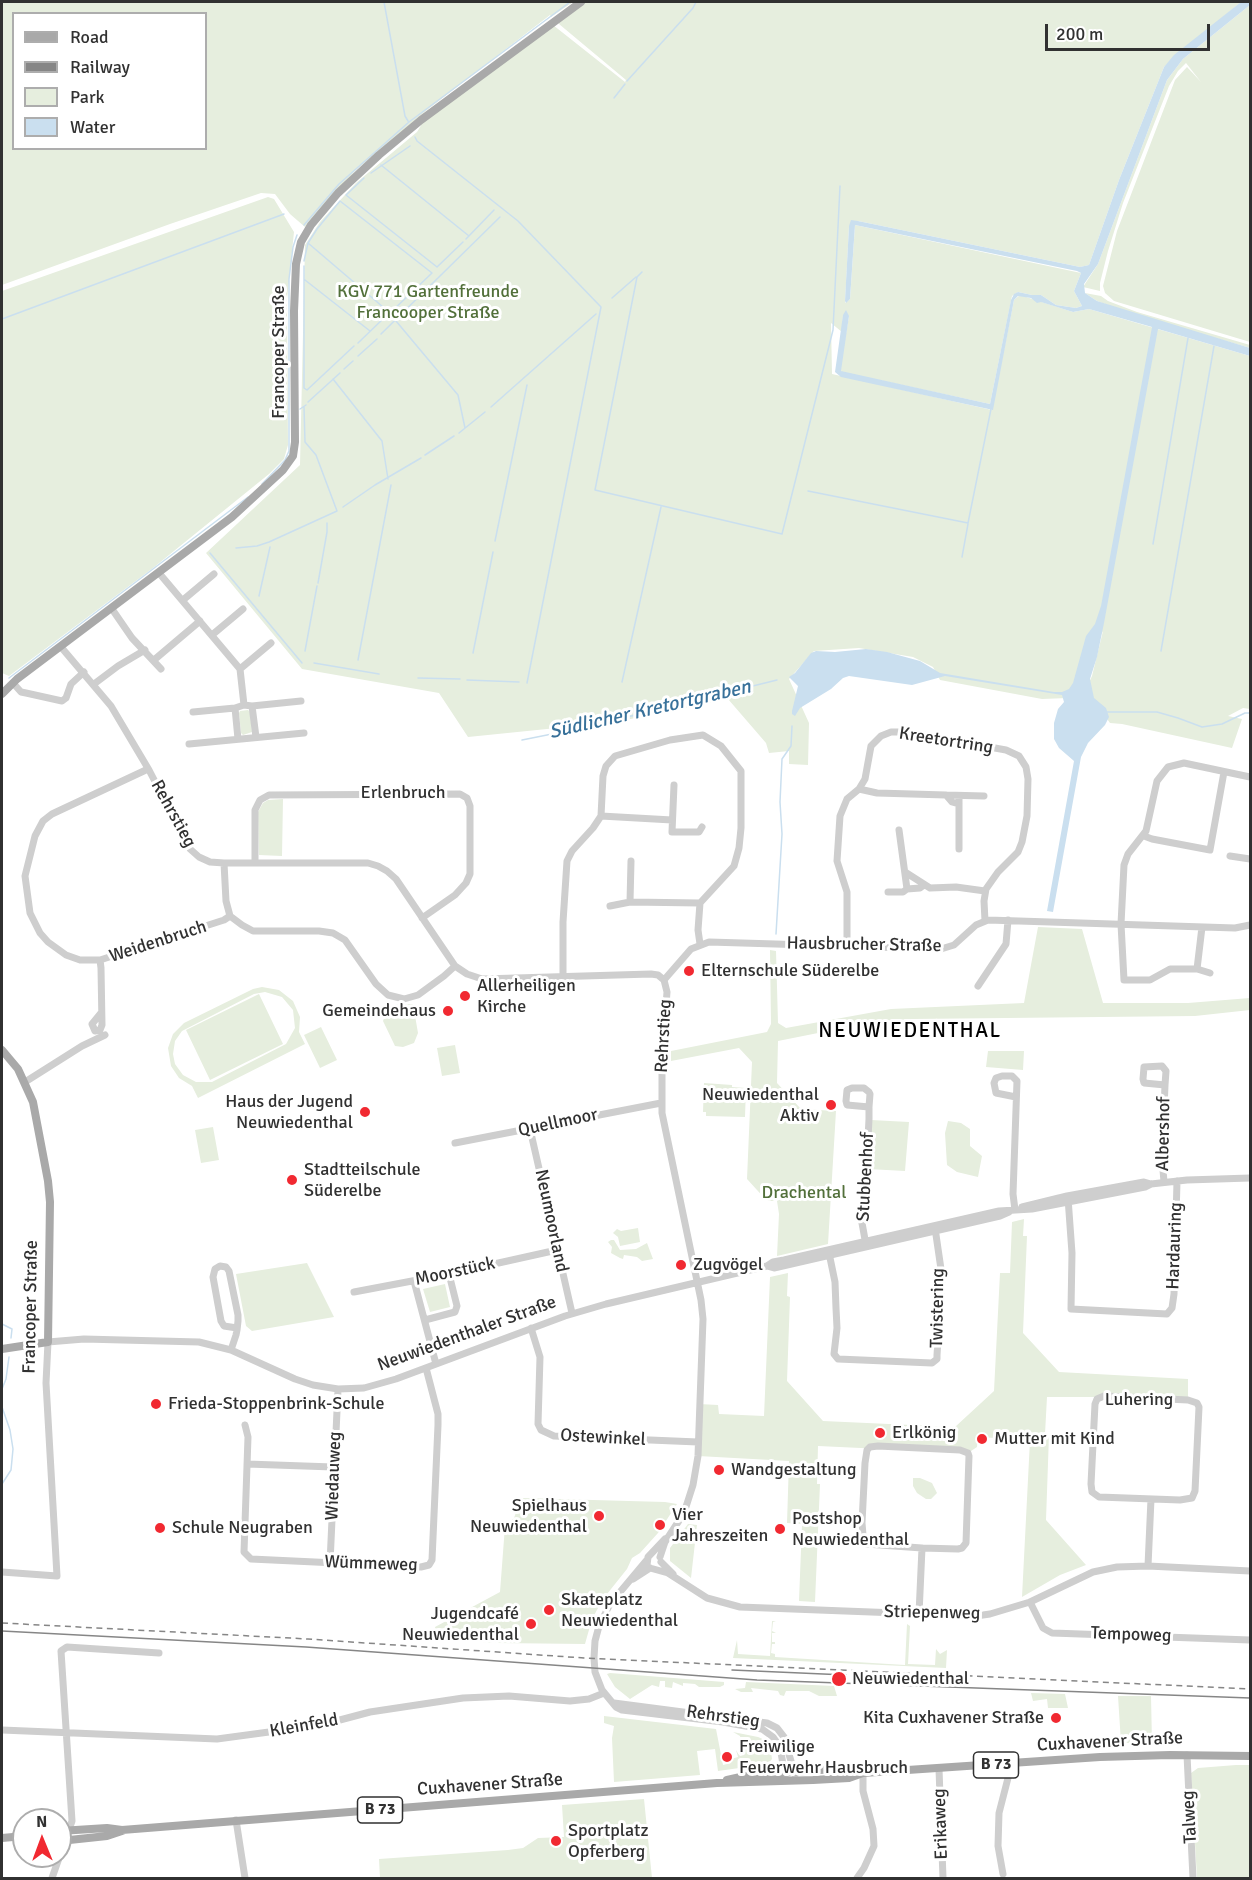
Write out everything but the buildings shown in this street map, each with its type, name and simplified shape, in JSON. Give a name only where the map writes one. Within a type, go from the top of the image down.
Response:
[{"type":"main road","name":"Francoper Straße","points":[[2,694],[13,683],[257,496],[283,470],[293,456],[295,442],[296,264],[301,242],[311,225],[338,193],[421,120],[580,2]]},
{"type":"main road","name":"Francoper Straße","points":[[2,1050],[12,1060],[25,1082],[37,1118],[50,1190],[48,1342]]},
{"type":"main road","name":"Neuwiedenthaler Straße","points":[[2,1349],[48,1342]]},
{"type":"main road","name":"Cuxhavener Straße","points":[[72,1830],[107,1828],[122,1830],[717,1783],[849,1778],[863,1773],[1127,1756],[1251,1756]]},
{"type":"main road","name":"Cuxhavener Straße","points":[[717,1783],[745,1776],[795,1771],[848,1769],[863,1773]]},
{"type":"main road","name":"Cuxhavener Straße","points":[[72,1839],[107,1836],[122,1830]]},
{"type":"street","points":[[159,573],[240,669],[244,705]]},
{"type":"street","points":[[183,600],[214,574]]},
{"type":"street","points":[[112,609],[132,638],[162,669]]},
{"type":"street","points":[[212,635],[243,609]]},
{"type":"street","points":[[154,660],[200,621]]},
{"type":"street","points":[[240,669],[271,642]]},
{"type":"street","name":"Rehrstieg","points":[[61,646],[111,706],[148,769],[190,849],[199,858],[224,864],[368,863],[378,866],[396,879],[455,966],[467,975],[482,979],[651,974],[658,975],[664,980],[667,992],[662,1113],[698,1282],[703,1319],[697,1462],[692,1492],[684,1513],[669,1535],[659,1544],[654,1562],[628,1582],[610,1604],[596,1635],[595,1672],[604,1693],[616,1707],[627,1711],[725,1722],[762,1729],[770,1734],[778,1744],[785,1782]]},
{"type":"street","points":[[94,684],[117,666],[145,650]]},
{"type":"street","points":[[13,683],[21,692],[62,701],[66,698],[71,684],[84,672]]},
{"type":"street","points":[[193,712],[244,705],[302,701]]},
{"type":"street","points":[[252,706],[256,737]]},
{"type":"street","points":[[235,708],[238,739]]},
{"type":"street","name":"Kreetortring","points":[[846,946],[848,894],[838,866],[838,825],[843,806],[859,789],[866,777],[871,746],[882,736],[891,732],[906,732],[1006,750],[1019,756],[1026,767],[1028,775],[1027,816],[1022,842],[1018,852],[993,878],[985,891]]},
{"type":"street","points":[[189,744],[304,733]]},
{"type":"street","points":[[563,977],[563,922],[567,861],[572,851],[601,816],[603,776],[606,766],[615,756],[670,740],[703,735],[721,746],[741,771],[739,848],[734,866],[700,903],[698,936],[700,944],[688,951],[664,980]]},
{"type":"street","points":[[1210,973],[1197,969],[1170,969],[1150,980],[1124,980],[1121,924],[1124,862],[1144,836],[1157,781],[1168,767],[1184,764],[1251,777]]},
{"type":"street","name":"Weidenbruch","points":[[148,769],[52,814],[43,821],[35,836],[25,876],[25,890],[30,913],[40,933],[66,955],[80,960],[100,960],[224,920],[230,916]]},
{"type":"street","points":[[1144,836],[1210,850],[1224,772]]},
{"type":"street","points":[[674,785],[672,832],[699,832],[702,827]]},
{"type":"street","points":[[859,789],[877,793],[946,795],[952,802],[984,796]]},
{"type":"street","name":"Erlenbruch","points":[[255,863],[255,810],[260,800],[269,795],[460,794],[465,796],[470,803],[470,874],[466,883],[455,895],[422,918]]},
{"type":"street","points":[[959,800],[959,849]]},
{"type":"street","points":[[601,816],[672,820]]},
{"type":"street","points":[[899,830],[905,872],[904,883],[907,889]]},
{"type":"street","points":[[1230,855],[1251,859]]},
{"type":"street","points":[[630,902],[631,861]]},
{"type":"street","points":[[224,864],[226,901],[230,916],[253,931],[333,933],[345,940],[376,984],[388,995],[404,999],[418,995],[455,966]]},
{"type":"street","points":[[905,872],[924,885],[936,888],[956,887],[985,891],[985,921],[1239,928],[1251,925]]},
{"type":"street","points":[[888,892],[903,892],[924,885]]},
{"type":"street","points":[[610,906],[630,902],[700,903]]},
{"type":"street","points":[[978,986],[1006,944],[1008,920]]},
{"type":"street","name":"Hausbrucher Straße","points":[[700,944],[714,942],[944,948],[954,945],[976,925],[985,921]]},
{"type":"street","points":[[1197,969],[1202,927]]},
{"type":"street","points":[[100,960],[101,1013]]},
{"type":"street","points":[[25,1082],[82,1046],[105,1035]]},
{"type":"street","name":"Albershof","points":[[1164,1182],[1162,1158],[1165,1085]]},
{"type":"street","points":[[1015,1210],[1012,1194],[1016,1097]]},
{"type":"street","name":"Quellmoor","points":[[455,1143],[661,1103]]},
{"type":"street","name":"Stubbenhof","points":[[866,1244],[862,1223],[869,1107]]},
{"type":"street","name":"Neumoorland","points":[[530,1128],[572,1313]]},
{"type":"street","name":"Neuwiedenthaler Straße","points":[[48,1342],[187,1340],[231,1350],[304,1382],[338,1389],[372,1386],[572,1313],[698,1282],[767,1266],[774,1268],[829,1252],[999,1211],[1015,1210],[1031,1204],[1127,1184],[1251,1178]]},
{"type":"street","name":"Hardauring","points":[[1068,1198],[1072,1310],[1167,1314],[1172,1308],[1174,1294],[1177,1181]]},
{"type":"street","name":"Twistering","points":[[829,1252],[835,1282],[837,1328],[834,1354],[838,1359],[932,1363],[937,1359],[942,1276],[935,1228]]},
{"type":"street","name":"Moorstück","points":[[354,1292],[557,1250]]},
{"type":"street","points":[[231,1350],[237,1328],[238,1316],[229,1271],[226,1267],[220,1266],[215,1269],[213,1277],[221,1321],[225,1326],[237,1328]]},
{"type":"street","points":[[425,1320],[455,1312],[457,1306],[448,1274]]},
{"type":"street","points":[[414,1281],[436,1364]]},
{"type":"street","name":"Ostewinkel","points":[[531,1328],[540,1357],[538,1424],[541,1430],[554,1437],[698,1442]]},
{"type":"street","name":"Francoper Straße","points":[[2,1572],[57,1576],[46,1383],[48,1342]]},
{"type":"street","name":"Wümmeweg","points":[[245,1425],[248,1437],[244,1552],[251,1559],[421,1567],[429,1565],[432,1560],[438,1414],[426,1368]]},
{"type":"street","name":"Wiedauweg","points":[[330,1563],[338,1389]]},
{"type":"street","name":"Luhering","points":[[1099,1398],[1188,1400],[1198,1405],[1194,1496],[1186,1500],[1151,1499],[1099,1497],[1092,1492],[1095,1404],[1099,1398]]},
{"type":"street","points":[[870,1447],[928,1448],[960,1450],[968,1453],[969,1480],[965,1546],[958,1549],[922,1548],[866,1544],[862,1535],[863,1492],[866,1454],[870,1447]]},
{"type":"street","points":[[247,1464],[333,1467]]},
{"type":"street","points":[[1148,1566],[1151,1499]]},
{"type":"street","points":[[919,1614],[922,1548]]},
{"type":"street","name":"Striepenweg","points":[[654,1562],[681,1583],[707,1598],[740,1607],[976,1616],[1030,1602],[1098,1571],[1117,1567],[1148,1566],[1251,1571]]},
{"type":"street","name":"Tempoweg","points":[[1030,1602],[1043,1628],[1052,1633],[1251,1640]]},
{"type":"street","points":[[71,1808],[62,1690],[64,1648],[159,1653]]},
{"type":"street","name":"Kleinfeld","points":[[2,1730],[217,1739],[321,1725],[370,1712],[463,1698],[509,1696],[570,1701],[589,1699],[604,1693]]},
{"type":"street","name":"Rehrstieg","points":[[612,1702],[767,1723],[777,1728],[784,1737],[796,1781]]},
{"type":"street","name":"Talweg","points":[[1187,1755],[1192,1878]]},
{"type":"street","points":[[1003,1874],[998,1846],[999,1813],[1008,1778],[1009,1764]]},
{"type":"street","name":"Erikaweg","points":[[939,1769],[943,1878]]},
{"type":"street","points":[[856,1878],[864,1868],[874,1846],[873,1829],[863,1791],[863,1773]]},
{"type":"street","points":[[236,1820],[245,1878]]},
{"type":"green space","points":[[2,2],[573,2],[551,17],[550,15],[427,110],[355,171],[305,227],[290,214],[275,194],[261,193],[2,285]]},
{"type":"green space","name":"KGV 771 Gartenfreunde Francooper Straße","points":[[584,2],[1241,2],[1164,67],[1119,180],[1089,265],[1080,267],[858,221],[849,226],[845,303],[850,299],[855,225],[1081,273],[1074,291],[1082,306],[1076,308],[1056,305],[1041,295],[1018,292],[1012,296],[990,404],[842,372],[840,369],[849,316],[843,315],[842,332],[831,323],[832,374],[992,410],[1014,300],[1020,295],[1073,312],[1089,309],[1250,356],[1250,709],[1243,708],[1228,716],[1242,719],[1232,748],[1110,723],[1086,689],[1092,676],[1103,631],[1068,698],[1042,699],[940,680],[933,667],[913,657],[859,648],[814,651],[789,679],[809,723],[808,765],[789,764],[789,751],[769,753],[766,743],[728,699],[616,722],[468,737],[439,693],[302,669],[206,553],[300,465],[305,245],[320,222],[356,183],[417,132],[423,122],[553,25],[625,82],[626,80],[559,24],[558,21]]},
{"type":"green space","points":[[1250,5],[1250,342],[1114,301],[1105,293],[1103,286],[1117,231],[1175,80],[1187,67],[1201,82],[1186,63],[1169,86],[1123,203],[1108,251],[1100,291],[1083,287],[1098,264],[1167,80],[1183,59]]},
{"type":"green space","points":[[268,197],[274,199],[294,232],[287,299],[288,445],[284,459],[269,474],[153,568],[9,676],[2,673],[2,291]]},
{"type":"green space","points":[[1085,293],[1101,296],[1137,312],[1250,345],[1250,348],[1136,315],[1097,301]]},
{"type":"green space","points":[[248,710],[252,732],[243,735],[239,713]]},
{"type":"green space","points":[[283,799],[282,856],[259,855],[258,812],[263,803],[268,800]]},
{"type":"green space","name":"Drachental","points":[[1038,927],[1082,929],[1103,1003],[1188,1003],[1250,998],[1250,1010],[1195,1016],[912,1019],[873,1022],[778,1041],[777,1083],[801,1109],[836,1111],[828,1244],[777,1256],[779,1214],[777,1201],[767,1201],[747,1179],[752,1062],[739,1048],[671,1061],[671,1051],[767,1032],[771,1024],[770,950],[776,951],[778,1023],[786,1028],[891,1009],[1024,1003]]},
{"type":"green space","points":[[262,987],[279,990],[293,1001],[300,1017],[299,1032],[305,1044],[198,1098],[192,1086],[179,1078],[171,1066],[168,1048],[173,1034],[184,1023],[253,989]],"holes":[[[265,992],[282,997],[293,1010],[295,1028],[286,1044],[212,1082],[196,1082],[183,1075],[175,1064],[173,1054],[175,1041],[182,1031],[254,994]]]},
{"type":"green space","points":[[259,994],[283,1044],[210,1080],[186,1030]]},
{"type":"green space","points":[[413,1004],[418,1033],[414,1043],[403,1047],[395,1046],[383,1021],[389,1005]]},
{"type":"green space","points":[[321,1027],[337,1060],[320,1068],[304,1035]]},
{"type":"green space","points":[[455,1045],[460,1073],[442,1076],[437,1048]]},
{"type":"green space","points":[[988,1051],[1024,1051],[1023,1070],[986,1067]]},
{"type":"green space","points":[[704,1083],[746,1088],[745,1117],[706,1116],[706,1112],[703,1112]]},
{"type":"green space","points":[[871,1120],[909,1122],[905,1171],[868,1169]]},
{"type":"green space","points":[[948,1121],[961,1123],[970,1129],[970,1146],[982,1156],[978,1177],[957,1172],[947,1165],[945,1133]]},
{"type":"green space","points":[[213,1127],[219,1160],[201,1163],[195,1130]]},
{"type":"green space","points":[[1024,1219],[1023,1236],[1027,1236],[1023,1333],[1059,1372],[1188,1379],[1188,1397],[1047,1397],[1045,1434],[1049,1435],[1046,1520],[1086,1565],[1060,1575],[1022,1597],[1030,1440],[978,1437],[977,1447],[968,1453],[818,1446],[817,1484],[820,1484],[815,1602],[799,1601],[802,1524],[787,1523],[789,1461],[698,1456],[699,1404],[718,1405],[719,1414],[764,1416],[770,1277],[788,1273],[787,1296],[790,1297],[787,1381],[823,1421],[955,1427],[994,1391],[1000,1273],[1010,1273],[1012,1222]]},
{"type":"green space","points":[[638,1228],[640,1242],[620,1246],[618,1237],[613,1233],[617,1229],[621,1231]]},
{"type":"green space","points":[[614,1240],[620,1250],[636,1249],[647,1243],[653,1259],[642,1261],[637,1257],[624,1255],[623,1259],[620,1258],[611,1253],[612,1247],[608,1242]]},
{"type":"green space","points":[[307,1263],[334,1317],[252,1331],[246,1326],[236,1274]]},
{"type":"green space","points":[[445,1284],[450,1307],[430,1312],[423,1289]]},
{"type":"green space","points":[[913,1478],[932,1483],[937,1493],[931,1499],[926,1499],[917,1493],[913,1486]]},
{"type":"green space","points":[[521,1498],[677,1504],[658,1533],[640,1553],[632,1558],[627,1569],[603,1599],[592,1619],[585,1644],[497,1643],[437,1639],[435,1627],[500,1592],[505,1526],[514,1518]]},
{"type":"green space","points":[[688,1524],[697,1525],[691,1578],[670,1561],[670,1548]]},
{"type":"green space","points":[[772,1621],[776,1621],[773,1622],[772,1631],[776,1633],[772,1633],[772,1642],[775,1644],[772,1644],[771,1653],[775,1654],[775,1657],[905,1665],[907,1624],[910,1626],[908,1664],[935,1665],[936,1649],[940,1654],[947,1650],[946,1668],[733,1658],[737,1640],[738,1654],[770,1656]]},
{"type":"green space","points":[[607,1674],[724,1682],[724,1685],[699,1687],[695,1684],[683,1683],[683,1686],[673,1682],[672,1688],[665,1687],[665,1681],[660,1681],[659,1687],[652,1685],[630,1699],[615,1687]]},
{"type":"green space","points":[[746,1682],[834,1686],[837,1696],[819,1696],[809,1691],[786,1691],[784,1696],[778,1691],[751,1688],[753,1692],[741,1692],[735,1689],[745,1688]]},
{"type":"green space","points":[[1031,1693],[1065,1694],[1068,1708],[1048,1708],[1047,1699],[1033,1701]]},
{"type":"green space","points":[[1118,1696],[1151,1696],[1152,1743],[1121,1743]]},
{"type":"green space","points":[[604,1716],[716,1729],[723,1765],[731,1763],[731,1759],[738,1757],[736,1750],[740,1756],[744,1755],[740,1736],[733,1732],[765,1740],[770,1746],[772,1759],[768,1764],[718,1771],[715,1749],[697,1751],[700,1775],[614,1782],[612,1738],[614,1726],[604,1723]]},
{"type":"green space","points":[[1250,1765],[1250,1878],[1197,1878],[1191,1773],[1198,1768]]},
{"type":"green space","points":[[644,1799],[652,1878],[380,1878],[379,1859],[523,1848],[538,1838],[564,1837],[562,1805]]},
{"type":"water","points":[[1241,2],[1250,2],[1250,5],[1183,59],[1167,80],[1098,264],[1084,284],[1085,293],[1097,301],[1250,348],[1250,356],[1158,329],[1104,623],[1090,679],[1094,698],[1106,708],[1109,717],[1105,725],[1088,743],[1081,757],[1053,912],[1047,911],[1074,761],[1059,748],[1054,739],[1054,723],[1058,709],[1064,702],[1062,695],[945,676],[912,685],[849,676],[800,708],[795,716],[792,711],[798,686],[789,677],[811,653],[816,651],[866,649],[920,661],[940,673],[1054,692],[1069,689],[1073,683],[1086,636],[1095,624],[1101,606],[1152,327],[1089,309],[1073,312],[1018,296],[1014,300],[993,410],[841,377],[835,372],[843,315],[846,310],[849,316],[841,371],[990,404],[1014,294],[1018,292],[1041,295],[1056,305],[1076,308],[1082,306],[1074,291],[1081,273],[1077,271],[855,225],[850,299],[846,303],[849,226],[851,220],[858,221],[1080,267],[1089,265],[1119,180],[1164,67],[1174,55]]},
{"type":"waterway","points":[[384,2],[405,116],[408,121]]},
{"type":"waterway","points":[[304,225],[339,184],[409,122],[570,2]]},
{"type":"waterway","points":[[627,81],[696,2]]},
{"type":"waterway","points":[[614,98],[625,84]]},
{"type":"waterway","points":[[415,137],[417,141],[518,221],[601,307],[527,683]]},
{"type":"waterway","points":[[371,173],[410,146]]},
{"type":"waterway","points":[[381,165],[469,236]]},
{"type":"waterway","points":[[364,178],[346,195],[437,267],[463,242]]},
{"type":"waterway","points":[[642,272],[637,277],[595,490],[782,534],[833,330],[840,186]]},
{"type":"waterway","points":[[304,261],[308,243],[340,201],[432,273],[390,313],[308,243]]},
{"type":"waterway","points":[[466,239],[494,210]]},
{"type":"waterway","points":[[2,319],[284,214]]},
{"type":"waterway","points":[[381,334],[500,217]]},
{"type":"waterway","points":[[262,484],[285,460],[289,451],[289,279],[297,235]]},
{"type":"waterway","points":[[304,266],[304,388],[307,390],[354,346]]},
{"type":"waterway","points":[[612,298],[636,277]]},
{"type":"waterway","points":[[305,280],[370,331]]},
{"type":"waterway","points":[[491,407],[596,314]]},
{"type":"waterway","points":[[358,343],[385,317]]},
{"type":"waterway","points":[[396,321],[458,395],[465,428]]},
{"type":"waterway","points":[[1153,544],[1188,338]]},
{"type":"waterway","points":[[358,356],[377,339]]},
{"type":"waterway","points":[[1161,651],[1214,346]]},
{"type":"waterway","points":[[344,369],[353,361]]},
{"type":"waterway","points":[[308,402],[340,373]]},
{"type":"waterway","points":[[333,379],[382,441],[388,479]]},
{"type":"waterway","points":[[495,541],[527,385]]},
{"type":"waterway","points":[[300,409],[306,405]]},
{"type":"waterway","points":[[236,548],[269,542],[337,511],[316,455],[305,442],[304,407]]},
{"type":"waterway","points":[[808,491],[968,523],[991,409]]},
{"type":"waterway","points":[[459,433],[485,412]]},
{"type":"waterway","points":[[425,455],[454,436]]},
{"type":"waterway","points":[[343,507],[421,458]]},
{"type":"waterway","points":[[358,660],[391,485]]},
{"type":"waterway","points":[[9,678],[248,497]]},
{"type":"waterway","points":[[622,682],[661,507]]},
{"type":"waterway","points":[[318,583],[327,523]]},
{"type":"waterway","points":[[962,557],[968,524]]},
{"type":"waterway","points":[[259,596],[270,547]]},
{"type":"waterway","points":[[473,653],[493,552]]},
{"type":"waterway","points":[[210,553],[302,663]]},
{"type":"waterway","points":[[305,651],[317,586]]},
{"type":"waterway","points":[[314,663],[379,674]]},
{"type":"waterway","points":[[418,678],[460,679]]},
{"type":"waterway","points":[[467,680],[519,682]]},
{"type":"waterway","name":"Südlicher Kretortgraben","points":[[522,740],[587,727],[777,680]]},
{"type":"waterway","points":[[1106,712],[1157,712],[1202,727],[1222,724],[1245,713],[1250,713]]},
{"type":"waterway","points":[[776,934],[782,834],[780,802],[782,759],[791,746],[792,726]]},
{"type":"waterway","points":[[2,1324],[12,1329],[11,1338]]},
{"type":"waterway","points":[[2,1389],[9,1357]]},
{"type":"waterway","points":[[2,1407],[10,1430],[13,1449],[11,1470],[2,1484]]},
{"type":"tram line","points":[[2,1631],[306,1647],[757,1680],[1250,1698]]},
{"type":"tram line","points":[[732,1670],[846,1675]]},
{"type":"railway","points":[[2,1623],[308,1639],[584,1658],[1250,1689]]},
{"type":"place","name":"Elternschule Süderelbe","points":[[689,971]]},
{"type":"place","name":"Allerheiligen Kirche","points":[[465,996]]},
{"type":"place","name":"Gemeindehaus","points":[[448,1011]]},
{"type":"place","name":"Neuwiedenthal Aktiv","points":[[831,1105]]},
{"type":"place","name":"Haus der Jugend Neuwiedenthal","points":[[365,1112]]},
{"type":"place","name":"Stadtteilschule Süderelbe","points":[[292,1180]]},
{"type":"place","name":"Zugvögel","points":[[681,1265]]},
{"type":"place","name":"Frieda-Stoppenbrink-Schule","points":[[156,1404]]},
{"type":"place","name":"Erlkönig","points":[[880,1433]]},
{"type":"place","name":"Mutter mit Kind","points":[[982,1439]]},
{"type":"place","name":"Wandgestaltung","points":[[719,1470]]},
{"type":"place","name":"Spielhaus Neuwiedenthal","points":[[599,1516]]},
{"type":"place","name":"Vier Jahreszeiten","points":[[660,1525]]},
{"type":"place","name":"Schule Neugraben","points":[[160,1528]]},
{"type":"place","name":"Postshop Neuwiedenthal","points":[[780,1529]]},
{"type":"place","name":"Skateplatz Neuwiedenthal","points":[[549,1610]]},
{"type":"place","name":"Jugendcafé Neuwiedenthal","points":[[531,1624]]},
{"type":"place","name":"Neuwiedenthal","points":[[839,1679]]},
{"type":"place","name":"Kita Cuxhavener Straße","points":[[1056,1718]]},
{"type":"place","name":"Freiwilige Feuerwehr Hausbruch","points":[[727,1757]]},
{"type":"place","name":"Sportplatz Opferberg","points":[[556,1841]]},
{"type":"district","name":"NEUWIEDENTHAL","points":[[910,1031]]}]
